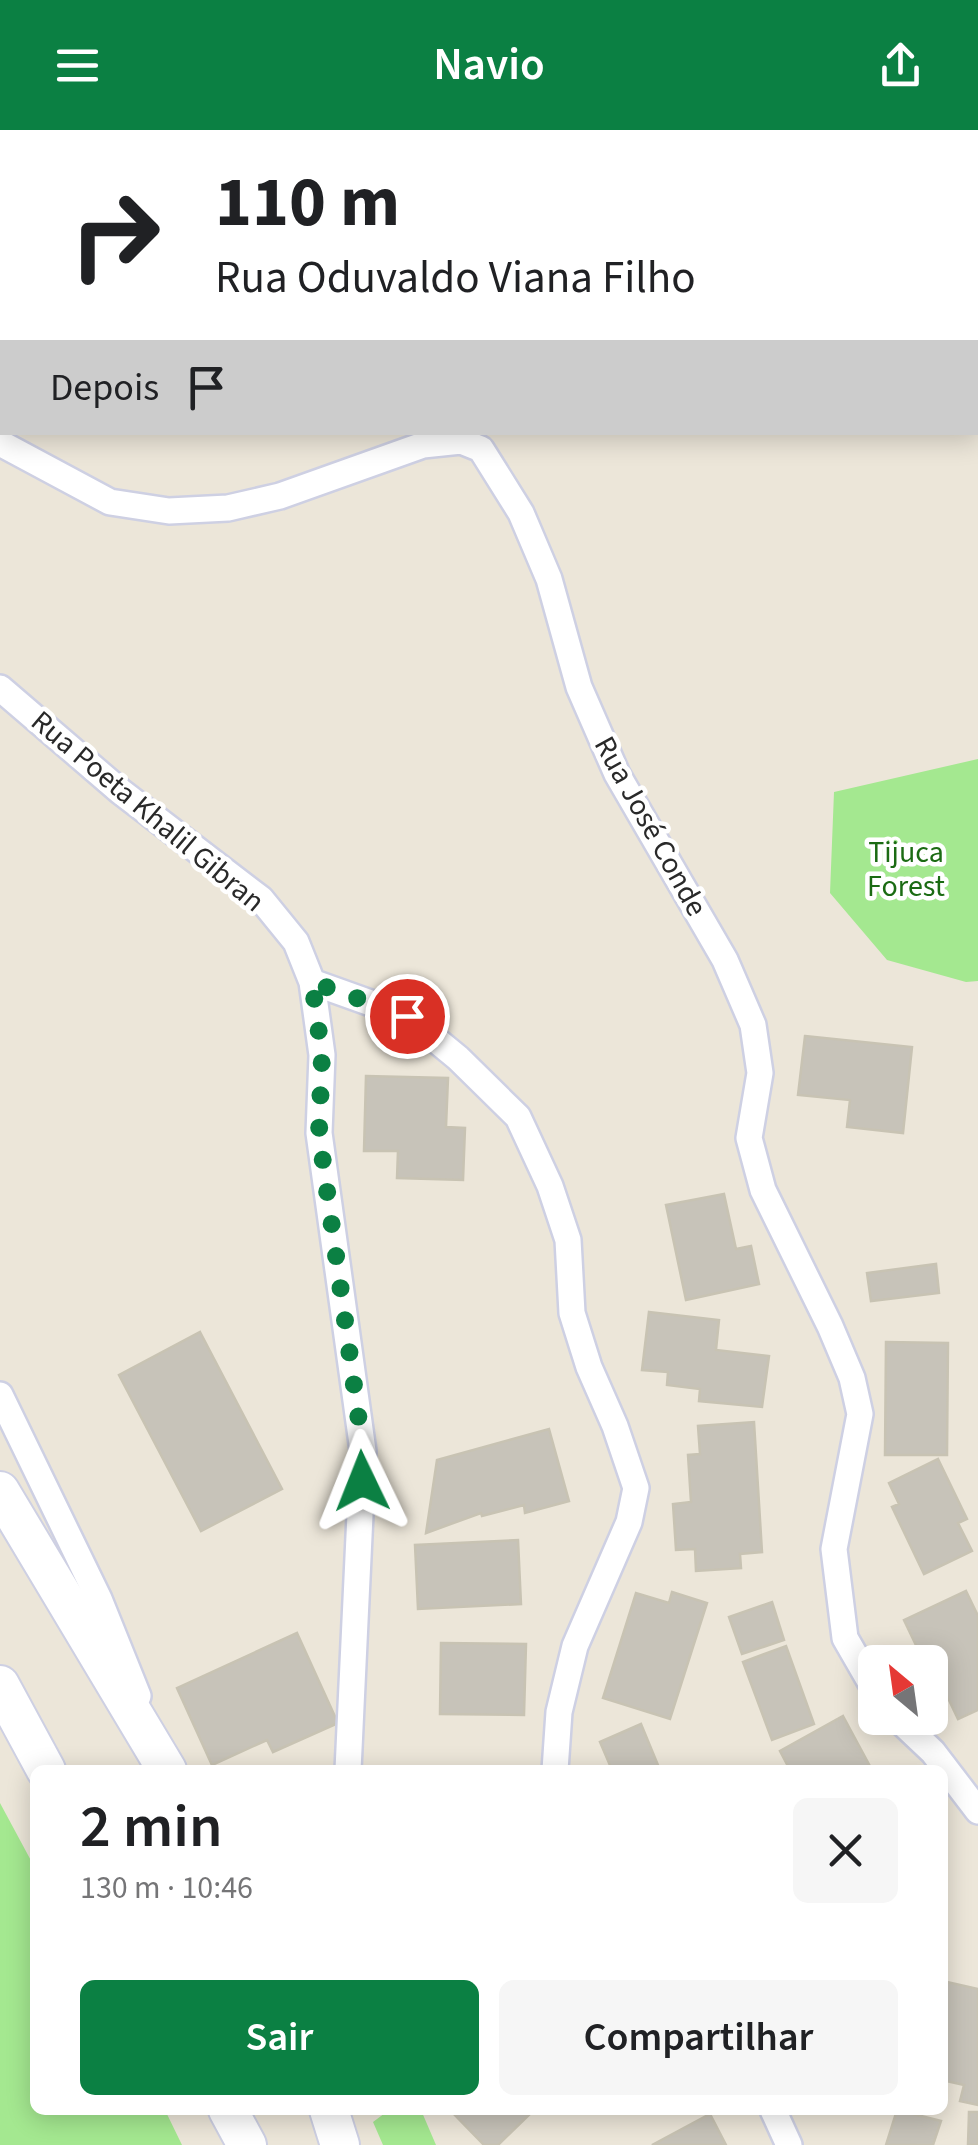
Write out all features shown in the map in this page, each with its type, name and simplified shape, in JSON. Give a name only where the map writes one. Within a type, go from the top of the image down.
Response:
[{"type":"main road","points":[[0,1492],[164,1765]]},
{"type":"main road","points":[[0,1685],[43,1765]]},
{"type":"main road","points":[[231,2115],[247,2145]]},
{"type":"main road","points":[[331,2115],[340,2145]]},
{"type":"street","name":"Rua José Conde","points":[[0,443],[110,502],[169,511],[228,508],[280,496],[423,444],[461,441],[481,450],[500,476],[548,579],[579,687],[617,774],[725,960],[753,1025],[760,1072],[749,1138],[763,1190],[830,1326],[852,1378],[860,1414],[834,1549],[845,1638],[858,1661]]},
{"type":"street","name":"Rua Poeta Khalil Gibran","points":[[0,688],[120,791],[261,899],[296,942],[312,982],[322,1055],[319,1133],[363,1450],[348,1765]]},
{"type":"street","points":[[312,982],[407,1016],[458,1058],[518,1117],[550,1186],[568,1240],[572,1313],[636,1488],[629,1522],[575,1646],[558,1712],[554,1765]]},
{"type":"street","points":[[0,1395],[100,1599],[165,1765]]},
{"type":"street","points":[[915,1735],[943,1765]]},
{"type":"street","points":[[948,1772],[978,1811]]},
{"type":"street","points":[[775,2115],[789,2145]]},
{"type":"green space","name":"Tijuca Forest","points":[[978,759],[978,981],[966,982],[887,960],[830,893],[834,792]]},
{"type":"green space","points":[[0,1803],[30,1859],[30,2115],[167,2115],[182,2145],[0,2145]]},
{"type":"green space","points":[[382,2115],[423,2115],[436,2145],[383,2145],[373,2122]]},
{"type":"building","points":[[805,1036],[912,1047],[903,1133],[847,1127],[850,1100],[798,1095]]},
{"type":"building","points":[[366,1076],[448,1078],[446,1127],[465,1128],[463,1180],[397,1178],[398,1151],[364,1151]]},
{"type":"building","points":[[724,1194],[736,1249],[751,1246],[759,1284],[686,1300],[666,1205]]},
{"type":"building","points":[[936,1264],[939,1293],[871,1301],[867,1273]]},
{"type":"building","points":[[649,1312],[719,1320],[716,1350],[769,1356],[762,1407],[699,1401],[700,1389],[667,1385],[668,1372],[642,1370]]},
{"type":"building","points":[[200,1332],[282,1489],[201,1531],[119,1375]]},
{"type":"building","points":[[886,1342],[948,1343],[947,1455],[885,1455]]},
{"type":"building","points":[[754,1422],[762,1552],[740,1554],[741,1568],[696,1571],[695,1549],[676,1550],[673,1504],[691,1502],[688,1455],[700,1454],[698,1426]]},
{"type":"building","points":[[549,1429],[569,1501],[525,1513],[524,1505],[482,1516],[481,1513],[426,1533],[437,1460]]},
{"type":"building","points":[[938,1459],[967,1519],[958,1523],[972,1551],[924,1574],[892,1507],[899,1504],[889,1483]]},
{"type":"building","points":[[518,1540],[521,1604],[418,1609],[415,1545]]},
{"type":"building","points":[[966,1591],[978,1616],[978,1710],[958,1719],[948,1698],[948,1645],[916,1645],[904,1620]]},
{"type":"building","points":[[672,1592],[707,1603],[670,1719],[603,1698],[636,1593],[669,1603]]},
{"type":"building","points":[[772,1602],[784,1640],[742,1654],[729,1617]]},
{"type":"building","points":[[297,1633],[338,1723],[273,1752],[267,1740],[212,1765],[177,1688]]},
{"type":"building","points":[[441,1643],[526,1644],[524,1715],[440,1714]]},
{"type":"building","points":[[786,1646],[814,1724],[772,1740],[743,1662]]},
{"type":"building","points":[[843,1716],[869,1765],[787,1765],[780,1751]]},
{"type":"building","points":[[641,1724],[658,1765],[610,1765],[600,1742]]},
{"type":"building","points":[[948,1982],[978,1989],[978,2105],[960,2101],[964,2085],[948,2081]]},
{"type":"building","points":[[969,2112],[978,2112],[978,2145],[968,2145]]},
{"type":"building","points":[[455,2115],[529,2115],[498,2145],[484,2145]]},
{"type":"building","points":[[711,2115],[726,2145],[652,2145]]},
{"type":"building","points":[[895,2115],[941,2121],[933,2145],[886,2145]]},
{"type":"route","points":[[362,1481],[363,1450],[319,1133],[322,1055],[312,982],[407,1016]]}]
